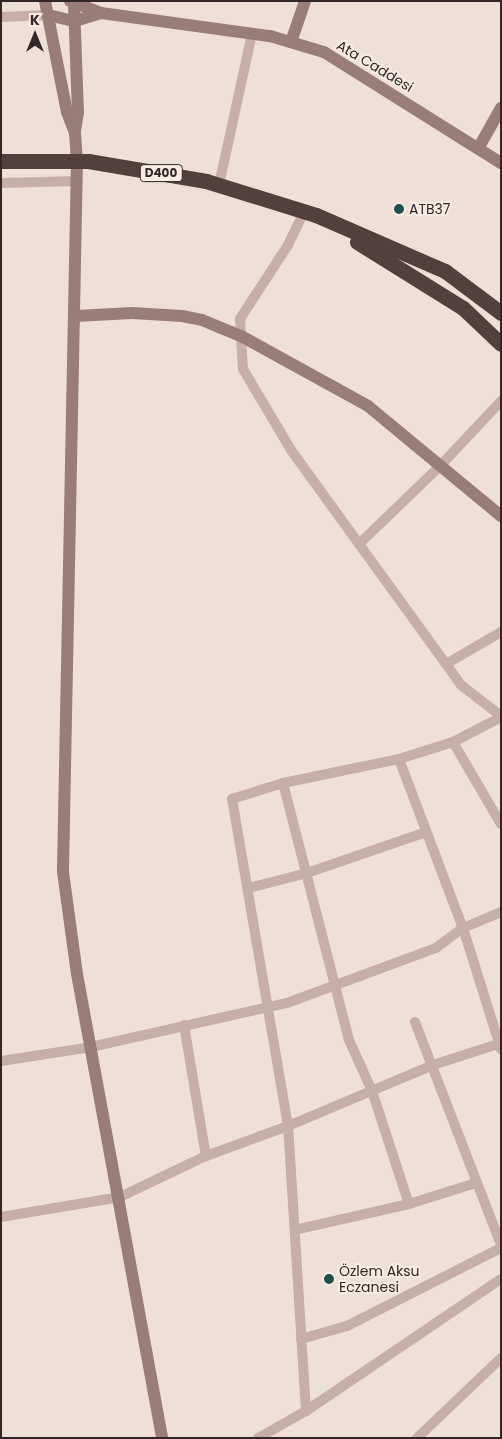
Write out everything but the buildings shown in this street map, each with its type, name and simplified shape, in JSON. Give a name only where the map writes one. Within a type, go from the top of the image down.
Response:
[{"type":"highway","name":"D400","points":[[1,161],[77,160],[219,185],[310,213],[445,271],[501,313]]},
{"type":"highway","name":"D400","points":[[310,213],[463,308],[501,344]]},
{"type":"street","points":[[45,1],[67,112],[75,133]]},
{"type":"street","points":[[291,42],[305,1]]},
{"type":"street","points":[[101,13],[72,3],[75,21],[78,112],[75,133],[77,160],[76,316],[62,836],[68,915],[162,1438]]},
{"type":"street","points":[[1,17],[48,15],[75,21],[101,13]]},
{"type":"street","name":"Ata Caddesi","points":[[101,13],[252,34],[291,42],[324,52],[479,147],[501,163]]},
{"type":"street","points":[[219,185],[252,34]]},
{"type":"street","points":[[479,147],[501,108]]},
{"type":"street","points":[[1,183],[77,181]]},
{"type":"street","points":[[306,1412],[288,1126],[270,1006],[232,799],[284,783],[399,759],[453,742],[501,717],[461,686],[291,450],[243,369],[243,337],[240,319],[310,213]]},
{"type":"street","points":[[76,316],[132,313],[182,316],[202,320],[243,337],[368,406],[501,516]]},
{"type":"street","points":[[359,544],[441,465],[501,401]]},
{"type":"street","points":[[446,664],[501,632]]},
{"type":"street","points":[[453,742],[501,824]]},
{"type":"street","points":[[1,1217],[120,1197],[206,1156],[288,1126],[433,1065],[500,1045],[463,928],[399,759]]},
{"type":"street","points":[[284,783],[349,1040],[372,1091],[409,1204]]},
{"type":"street","points":[[249,888],[308,873],[426,832]]},
{"type":"street","points":[[1,1061],[91,1046],[270,1006],[335,987],[436,948],[463,928],[501,912]]},
{"type":"street","points":[[301,1339],[347,1326],[501,1246],[415,1022]]},
{"type":"street","points":[[184,1025],[206,1156]]},
{"type":"street","points":[[295,1230],[409,1204],[476,1183]]},
{"type":"street","points":[[258,1438],[306,1412],[501,1279]]},
{"type":"street","points":[[417,1438],[501,1358]]},
{"type":"place","name":"ATB37","points":[[399,209]]},
{"type":"place","name":"Özlem Aksu Eczanesi","points":[[329,1279]]}]
